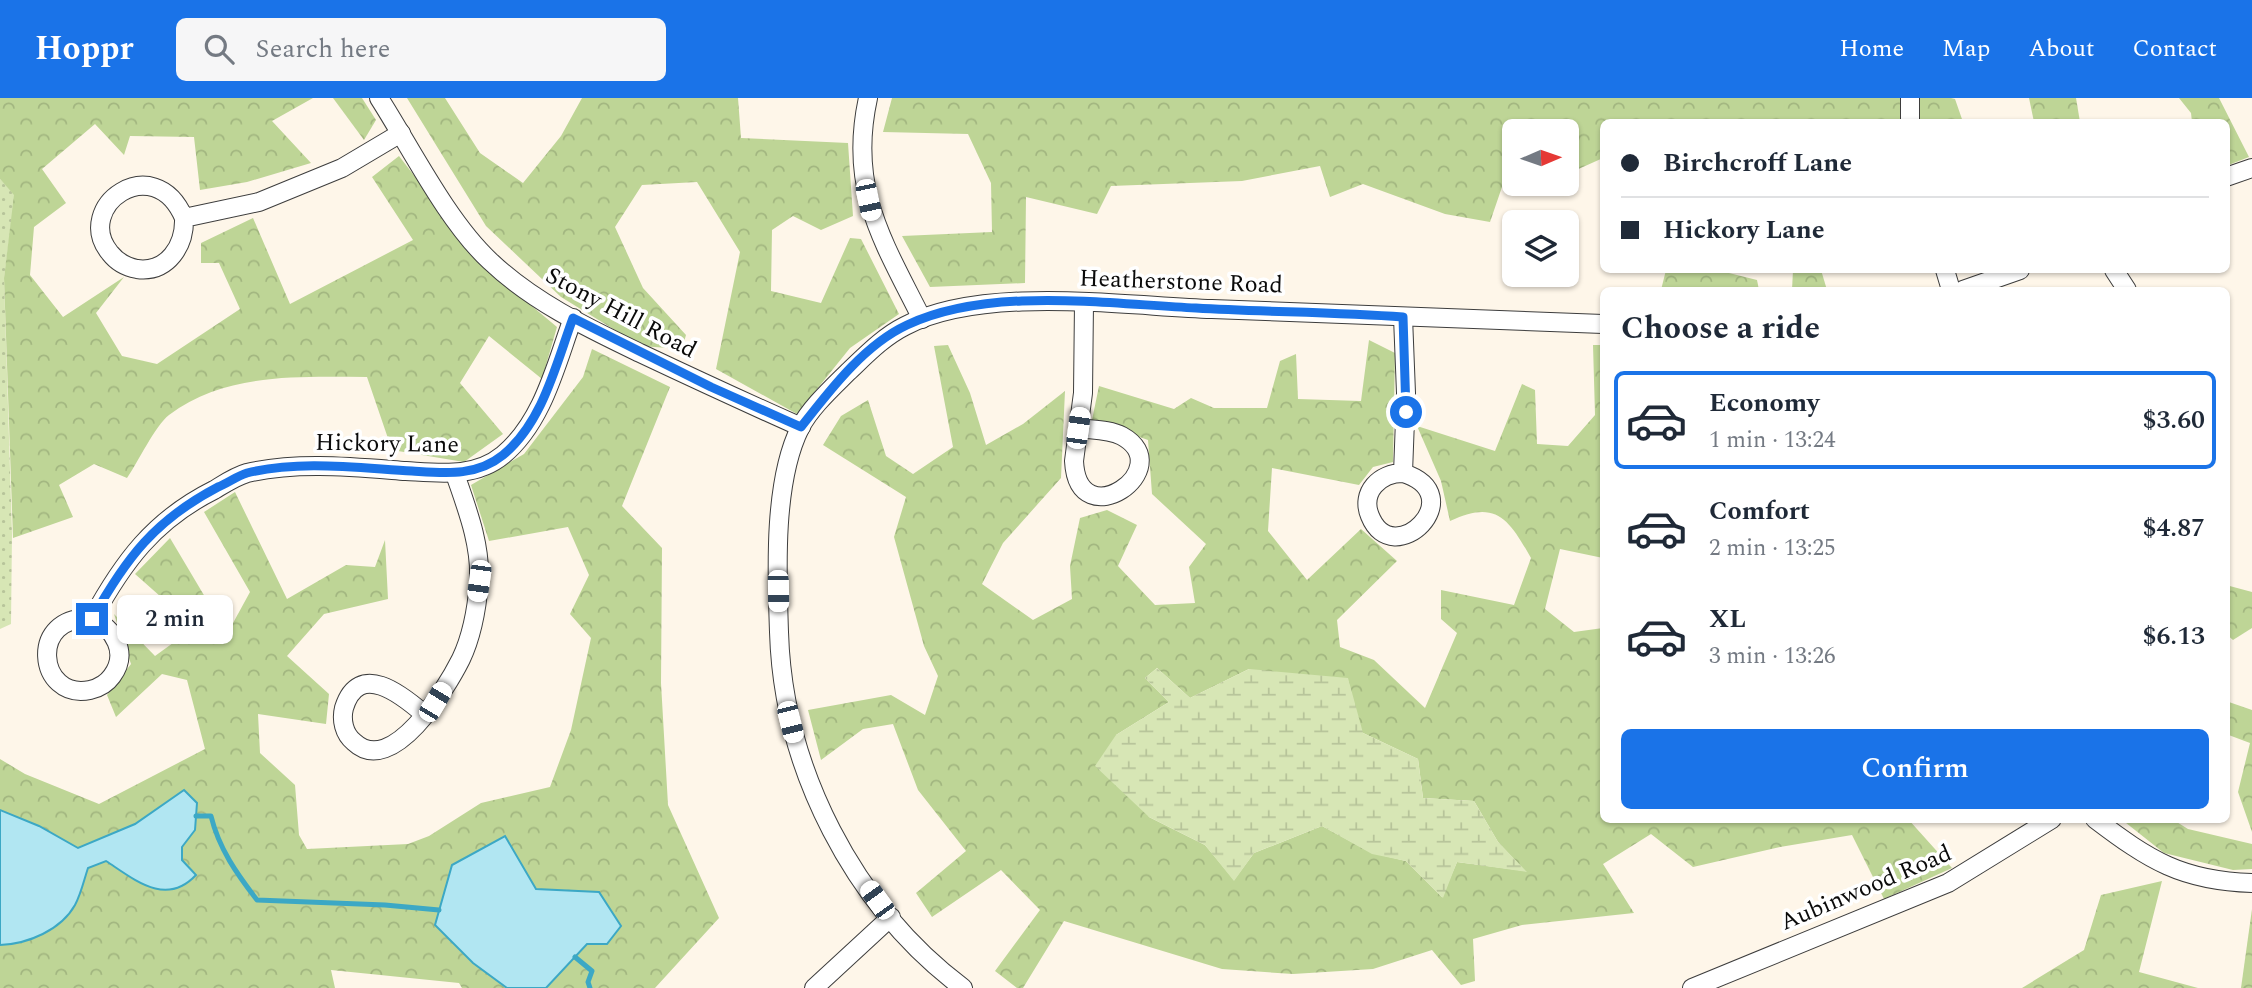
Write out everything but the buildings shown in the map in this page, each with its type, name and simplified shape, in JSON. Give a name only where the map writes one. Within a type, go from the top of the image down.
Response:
[{"type":"street","name":"Stony Hill Road","points":[[379,98],[449,209],[488,260],[519,285],[573,318],[711,387],[801,427]]},
{"type":"street","points":[[868,98],[861,128],[864,178],[873,221],[922,319]]},
{"type":"street","points":[[1910,98],[1910,119]]},
{"type":"street","points":[[184,218],[259,202],[342,168],[401,133]]},
{"type":"street","points":[[2230,176],[2252,168]]},
{"type":"street","points":[[141,185],[155,187],[178,204],[184,218],[184,231],[174,255],[152,268],[139,269],[115,259],[102,236],[101,222],[105,208],[114,196],[126,188],[141,185]]},
{"type":"street","points":[[1972,287],[2011,273]]},
{"type":"street","points":[[1078,428],[1085,353],[1084,303]]},
{"type":"street","name":"Heatherstone Road","points":[[801,427],[839,381],[883,340],[922,319],[951,311],[1004,304],[1084,303],[1600,324]]},
{"type":"street","points":[[1403,317],[1406,393],[1403,473]]},
{"type":"street","name":"Hickory Lane","points":[[92,619],[118,571],[151,533],[195,499],[245,474],[288,467],[349,467],[455,474],[479,468],[503,455],[525,430],[540,406],[573,318]]},
{"type":"street","points":[[801,427],[783,494],[778,591],[784,688],[796,745],[818,805],[854,866],[891,917],[925,956],[963,988]]},
{"type":"street","points":[[424,714],[393,689],[373,684],[354,693],[347,702],[343,724],[355,744],[376,752],[397,744],[435,702],[461,659],[473,622],[479,581],[476,535],[455,474]]},
{"type":"street","points":[[92,619],[102,623],[117,641],[118,664],[113,675],[95,689],[71,689],[52,674],[47,663],[50,638],[67,621],[92,619]]},
{"type":"street","name":"Aubinwood Road","points":[[1692,988],[1948,883],[2046,823]]},
{"type":"street","points":[[2100,823],[2138,852],[2168,867],[2200,878],[2252,883]]},
{"type":"street","points":[[814,988],[891,917]]},
{"type":"green space","points":[[0,98],[313,98],[272,121],[311,163],[247,182],[200,190],[194,137],[130,136],[124,155],[95,124],[42,169],[66,203],[34,227],[30,275],[63,317],[124,277],[96,313],[122,356],[157,364],[240,309],[219,263],[201,263],[201,243],[253,218],[290,304],[413,240],[372,177],[399,156],[486,268],[557,327],[542,379],[489,336],[460,383],[503,434],[464,462],[392,450],[367,377],[264,380],[214,391],[191,401],[164,420],[127,478],[94,464],[59,485],[73,517],[13,538],[4,278],[14,195],[0,179]]},
{"type":"green space","points":[[333,98],[362,98],[376,120],[364,140]]},
{"type":"green space","points":[[407,98],[445,98],[480,153],[523,183],[561,136],[582,98],[738,98],[741,138],[848,143],[853,216],[821,230],[793,216],[772,230],[771,291],[821,303],[850,238],[861,239],[899,314],[850,348],[797,414],[716,369],[740,252],[697,182],[642,185],[615,227],[643,288],[686,335],[682,349],[641,346],[561,297],[486,226]]},
{"type":"green space","points":[[892,98],[1951,98],[1955,99],[1962,119],[1600,119],[1600,159],[1579,169],[1579,119],[1502,119],[1502,187],[1490,222],[1445,214],[1363,184],[1330,197],[1320,166],[1242,181],[1111,186],[1097,214],[1026,197],[1025,283],[930,287],[902,236],[992,232],[991,183],[968,134],[883,132]]},
{"type":"green space","points":[[2029,98],[2076,98],[2080,119],[2033,119]]},
{"type":"green space","points":[[2179,98],[2219,98],[2230,119],[2192,119],[2191,113]]},
{"type":"green space","points":[[2230,120],[2249,157],[2230,164]]},
{"type":"green space","points":[[0,179],[15,195],[4,278],[12,534],[11,624],[0,629]]},
{"type":"green space","points":[[1665,273],[1729,273],[1757,280],[1758,287],[1662,287]]},
{"type":"green space","points":[[1793,273],[1822,273],[1826,287],[1792,287]]},
{"type":"green space","points":[[1369,340],[1395,353],[1393,462],[1373,467],[1359,485],[1272,468],[1268,531],[1307,580],[1361,529],[1397,561],[1337,620],[1340,647],[1374,660],[1425,708],[1457,633],[1441,619],[1441,590],[1514,605],[1531,558],[1516,533],[1500,517],[1479,512],[1450,521],[1441,481],[1417,426],[1495,451],[1522,384],[1535,390],[1537,444],[1568,446],[1595,415],[1593,345],[1600,345],[1600,557],[1560,549],[1545,609],[1574,632],[1600,628],[1600,823],[1912,823],[1952,868],[1884,899],[1852,835],[1780,847],[1693,867],[1651,834],[1603,864],[1634,913],[1522,925],[1473,939],[1475,981],[1461,985],[1432,950],[1373,969],[1293,974],[1222,969],[1064,921],[1023,988],[1017,988],[995,971],[1040,910],[1001,870],[932,917],[916,893],[966,851],[918,790],[893,724],[863,729],[821,760],[808,710],[891,695],[925,715],[938,676],[924,646],[894,537],[906,497],[823,445],[841,416],[868,400],[886,456],[913,474],[953,447],[934,346],[948,345],[970,393],[986,445],[1023,424],[1065,391],[1061,478],[1003,543],[982,584],[1033,620],[1072,599],[1070,566],[1080,518],[1107,510],[1137,525],[1118,566],[1155,605],[1195,603],[1189,567],[1206,544],[1152,494],[1148,440],[1092,420],[1099,386],[1174,409],[1191,398],[1214,408],[1267,408],[1280,361],[1296,354],[1298,399],[1361,401]],"holes":[[[1157,668],[1190,698],[1249,669],[1363,733],[1418,759],[1423,798],[1474,801],[1498,842],[1525,871],[1457,862],[1442,897],[1406,861],[1372,853],[1322,826],[1254,853],[1234,880],[1205,845],[1149,817],[1116,735],[1169,702],[1145,678]]]},
{"type":"green space","points":[[592,349],[670,387],[622,506],[662,548],[661,683],[668,805],[719,918],[655,988],[546,988],[599,892],[536,889],[452,865],[435,925],[473,963],[507,988],[462,988],[459,983],[331,970],[335,988],[0,988],[0,759],[25,774],[99,804],[205,749],[187,680],[162,674],[116,717],[107,695],[131,664],[114,614],[155,656],[195,627],[135,574],[170,538],[227,634],[250,592],[204,512],[235,492],[287,599],[346,565],[375,567],[385,540],[388,599],[324,614],[287,656],[329,694],[326,724],[258,714],[260,753],[295,785],[299,835],[307,849],[408,844],[429,836],[481,803],[550,787],[571,730],[591,638],[570,614],[589,575],[568,527],[489,541],[471,485],[524,454],[583,377]]},
{"type":"green space","points":[[2230,586],[2252,592],[2252,628],[2233,640],[2230,637]]},
{"type":"green space","points":[[1157,668],[1190,698],[1249,669],[1348,678],[1363,733],[1418,759],[1423,798],[1474,801],[1498,842],[1527,872],[1457,862],[1443,898],[1406,861],[1372,854],[1322,826],[1254,853],[1234,881],[1205,845],[1149,817],[1095,766],[1116,735],[1169,702],[1145,678]]},
{"type":"green space","points":[[2230,702],[2252,710],[2252,832],[2238,792],[2250,743],[2230,736]]},
{"type":"green space","points":[[2126,823],[2178,823],[2188,829],[2252,844],[2252,869],[2233,870],[2164,853]]},
{"type":"green space","points":[[2162,881],[2139,972],[2198,988],[2022,988],[2084,950],[2101,895]]},
{"type":"green space","points":[[2252,909],[2252,988],[2241,988]]},
{"type":"water","points":[[184,790],[197,803],[195,830],[182,847],[182,860],[196,875],[185,884],[162,890],[139,882],[106,861],[88,868],[77,901],[61,922],[43,934],[22,942],[0,945],[0,810],[39,826],[78,848],[135,824]]},
{"type":"water","points":[[505,836],[536,889],[599,892],[621,926],[607,944],[587,944],[546,988],[507,988],[473,963],[435,925],[452,865]]},
{"type":"waterway","points":[[196,816],[211,816],[224,850],[257,900],[439,910]]},
{"type":"waterway","points":[[575,957],[592,971],[588,982],[590,988]]},
{"type":"route","points":[[92,619],[118,571],[151,533],[195,499],[245,474],[288,467],[349,467],[455,474],[479,468],[503,455],[525,430],[540,406],[573,318],[711,387],[801,427],[839,381],[883,340],[905,326],[942,313],[1004,304],[1044,302],[1403,317],[1406,412]]}]
